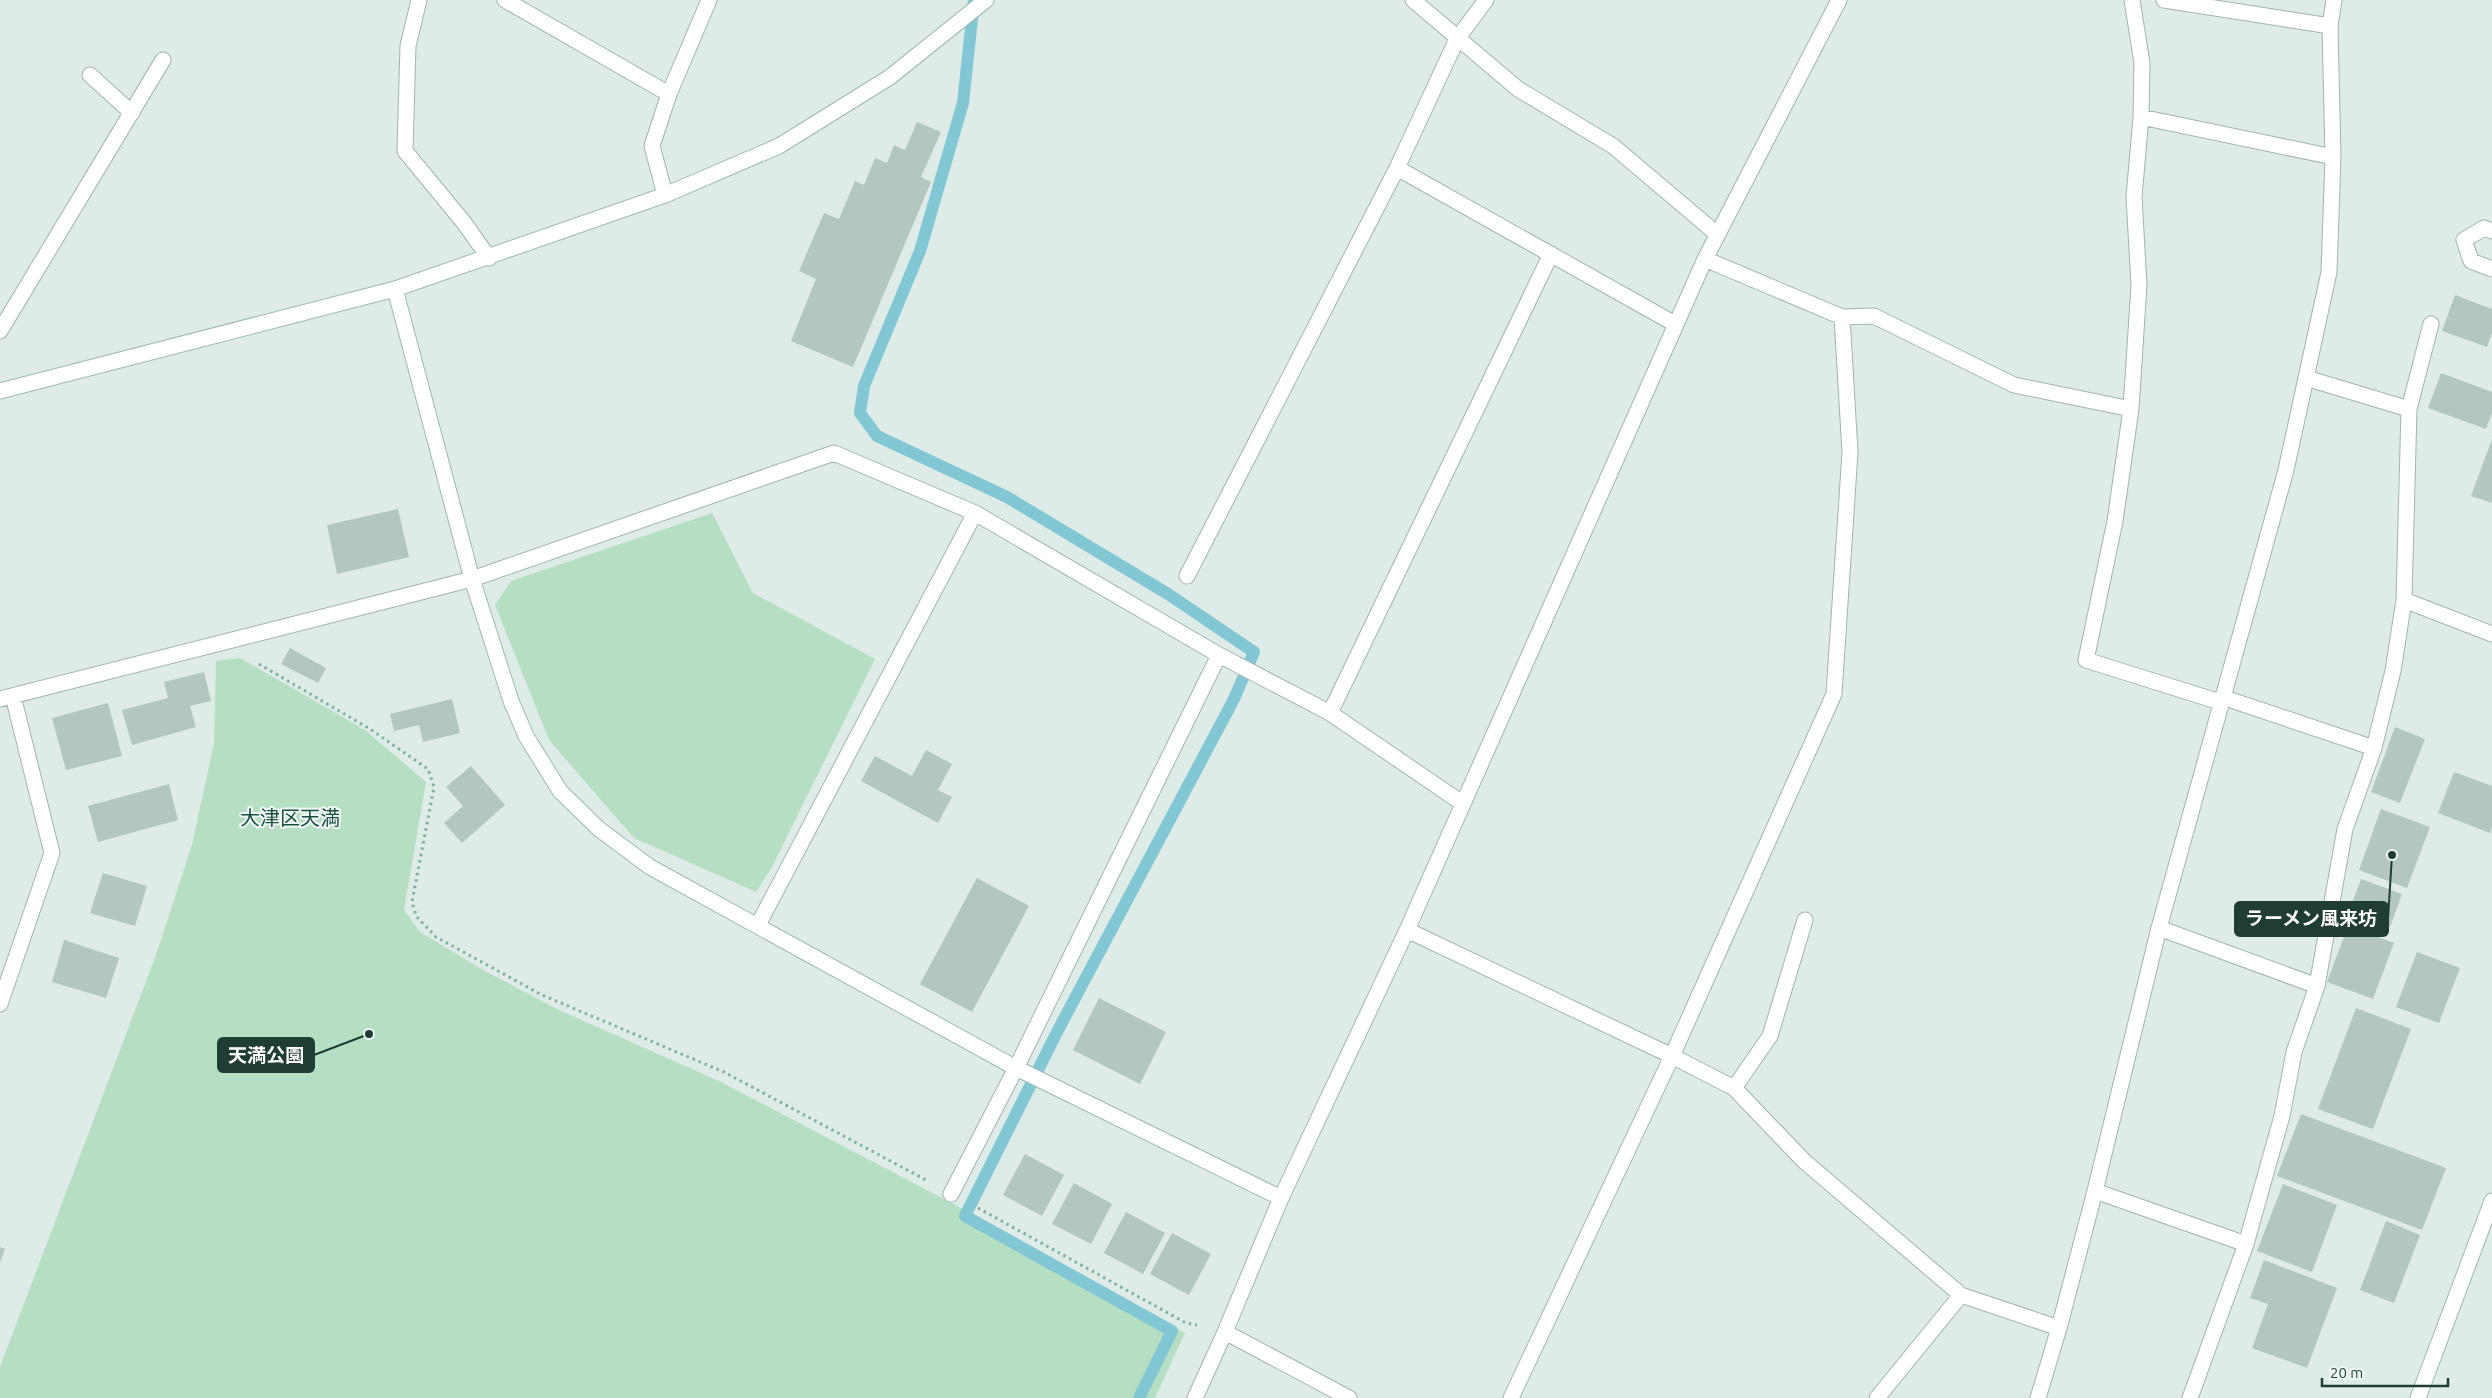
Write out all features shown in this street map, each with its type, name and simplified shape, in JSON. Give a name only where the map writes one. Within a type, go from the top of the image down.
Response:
[{"type":"street","points":[[419,0],[408,46],[405,151],[466,224],[489,258]]},
{"type":"street","points":[[505,0],[669,94]]},
{"type":"street","points":[[665,195],[652,146],[669,94],[709,0]]},
{"type":"street","points":[[0,391],[395,289],[489,258],[665,195],[779,146],[890,77],[986,0]]},
{"type":"street","points":[[1413,0],[1518,89],[1613,146],[1717,234]]},
{"type":"street","points":[[1187,576],[1398,168],[1457,39],[1486,0]]},
{"type":"street","points":[[1195,1398],[1281,1198],[1407,930],[1705,259],[1839,0]]},
{"type":"street","points":[[2132,0],[2142,63],[2141,117],[2134,197],[2139,285],[2131,409],[2115,522],[2086,660],[2221,699],[2374,748]]},
{"type":"street","points":[[2164,0],[2330,26]]},
{"type":"street","points":[[2038,1398],[2059,1328],[2095,1191],[2159,928],[2286,470],[2306,378],[2328,272],[2333,157],[2330,26],[2334,0]]},
{"type":"street","points":[[0,331],[164,60]]},
{"type":"street","points":[[90,75],[132,113]]},
{"type":"street","points":[[2141,117],[2333,157]]},
{"type":"street","points":[[1398,168],[1676,324]]},
{"type":"street","points":[[2492,232],[2484,228],[2464,240],[2471,261],[2492,269]]},
{"type":"street","points":[[1330,713],[1551,254]]},
{"type":"street","points":[[1705,259],[1842,317],[1874,316],[2014,385],[2131,409]]},
{"type":"street","points":[[395,289],[472,579],[511,701],[526,736],[560,791],[599,829],[650,867],[1016,1068],[1281,1198]]},
{"type":"street","points":[[1511,1398],[1672,1056],[1834,694],[1850,452],[1842,317]]},
{"type":"street","points":[[2190,1398],[2246,1244],[2282,1116],[2294,1052],[2317,986],[2346,829],[2374,748],[2394,671],[2404,600],[2409,409],[2431,324]]},
{"type":"street","points":[[2306,378],[2409,409]]},
{"type":"street","points":[[0,1004],[52,853],[6,698],[472,579],[834,453],[975,513],[1219,655],[1330,713],[1462,803]]},
{"type":"street","points":[[758,925],[975,513]]},
{"type":"street","points":[[2404,600],[2492,634]]},
{"type":"street","points":[[951,1194],[1016,1068],[1219,655]]},
{"type":"street","points":[[1734,1088],[1770,1036],[1805,920]]},
{"type":"street","points":[[2159,928],[2317,986]]},
{"type":"street","points":[[1407,930],[1672,1056],[1734,1088],[1804,1162],[1961,1295],[2059,1328]]},
{"type":"street","points":[[2095,1191],[2246,1244]]},
{"type":"street","points":[[2418,1398],[2492,1201]]},
{"type":"street","points":[[1877,1398],[1961,1295]]},
{"type":"street","points":[[1225,1332],[1349,1398]]},
{"type":"path","points":[[225,642],[370,729],[428,769],[434,787],[412,902],[416,916],[436,937],[542,994],[724,1072],[951,1194]]},
{"type":"path","points":[[988,1213],[1186,1323],[1225,1332]]},
{"type":"green space","points":[[712,513],[753,593],[875,659],[772,867],[756,892],[634,838],[549,740],[495,605],[511,581]]},
{"type":"green space","points":[[240,658],[365,730],[426,782],[404,910],[420,932],[483,970],[559,1010],[721,1082],[959,1207],[1185,1333],[1155,1398],[0,1398],[0,1367],[156,955],[192,845],[214,743],[216,661]]},
{"type":"building","points":[[917,122],[941,132],[921,177],[931,182],[853,367],[791,341],[816,279],[799,271],[824,213],[839,219],[855,181],[864,185],[875,158],[887,163],[894,145],[905,150]]},
{"type":"building","points":[[2455,295],[2492,309],[2492,333],[2487,347],[2442,331]]},
{"type":"building","points":[[2441,373],[2492,392],[2492,413],[2486,429],[2428,408]]},
{"type":"building","points":[[2492,439],[2492,503],[2471,496]]},
{"type":"building","points":[[398,509],[409,557],[337,574],[327,525]]},
{"type":"building","points":[[290,648],[326,668],[318,683],[281,664]]},
{"type":"building","points":[[204,672],[211,701],[190,706],[196,727],[132,745],[122,710],[168,698],[164,682]]},
{"type":"building","points":[[452,699],[460,733],[423,742],[419,725],[394,731],[390,714]]},
{"type":"building","points":[[108,703],[122,756],[66,770],[52,718]]},
{"type":"building","points":[[2395,727],[2425,739],[2400,803],[2371,792]]},
{"type":"building","points":[[926,750],[952,764],[938,790],[952,797],[938,823],[861,781],[875,756],[912,776]]},
{"type":"building","points":[[471,766],[505,805],[462,843],[444,823],[463,806],[446,787]]},
{"type":"building","points":[[2454,772],[2492,786],[2492,827],[2490,833],[2438,813]]},
{"type":"building","points":[[169,784],[178,820],[98,842],[88,806]]},
{"type":"building","points":[[2381,809],[2430,827],[2407,888],[2359,870]]},
{"type":"building","points":[[103,873],[147,886],[135,926],[90,913]]},
{"type":"building","points":[[977,878],[1029,906],[972,1012],[920,984]]},
{"type":"building","points":[[2361,879],[2402,894],[2390,927],[2349,912]]},
{"type":"building","points":[[2348,926],[2394,943],[2373,999],[2327,982]]},
{"type":"building","points":[[64,940],[119,958],[106,998],[52,982]]},
{"type":"building","points":[[2417,952],[2460,968],[2439,1023],[2396,1007]]},
{"type":"building","points":[[1099,998],[1166,1032],[1140,1084],[1073,1050]]},
{"type":"building","points":[[2356,1008],[2411,1029],[2373,1129],[2318,1109]]},
{"type":"building","points":[[2301,1114],[2446,1168],[2422,1230],[2277,1176]]},
{"type":"building","points":[[1025,1154],[1064,1175],[1042,1216],[1003,1195]]},
{"type":"building","points":[[1074,1183],[1112,1204],[1091,1244],[1052,1224]]},
{"type":"building","points":[[2283,1184],[2337,1205],[2312,1272],[2257,1251]]},
{"type":"building","points":[[1126,1212],[1165,1233],[1143,1274],[1104,1253]]},
{"type":"building","points":[[2386,1221],[2420,1235],[2394,1303],[2360,1290]]},
{"type":"building","points":[[1172,1233],[1211,1254],[1189,1295],[1150,1274]]},
{"type":"building","points":[[0,1247],[5,1249],[0,1263]]},
{"type":"building","points":[[2264,1260],[2337,1288],[2307,1368],[2252,1348],[2268,1304],[2250,1298]]},
{"type":"waterway","points":[[974,0],[963,103],[920,251],[864,386],[860,413],[877,436],[1007,497],[1168,594],[1254,652],[1234,699],[1057,1032],[965,1216],[1172,1331],[1139,1398]]},
{"type":"place","name":"ラーメン風来坊","points":[[2392,855]]},
{"type":"place","name":"天満公園","points":[[369,1034]]},
{"type":"district","name":"大津区天満","points":[[290,817]]}]
